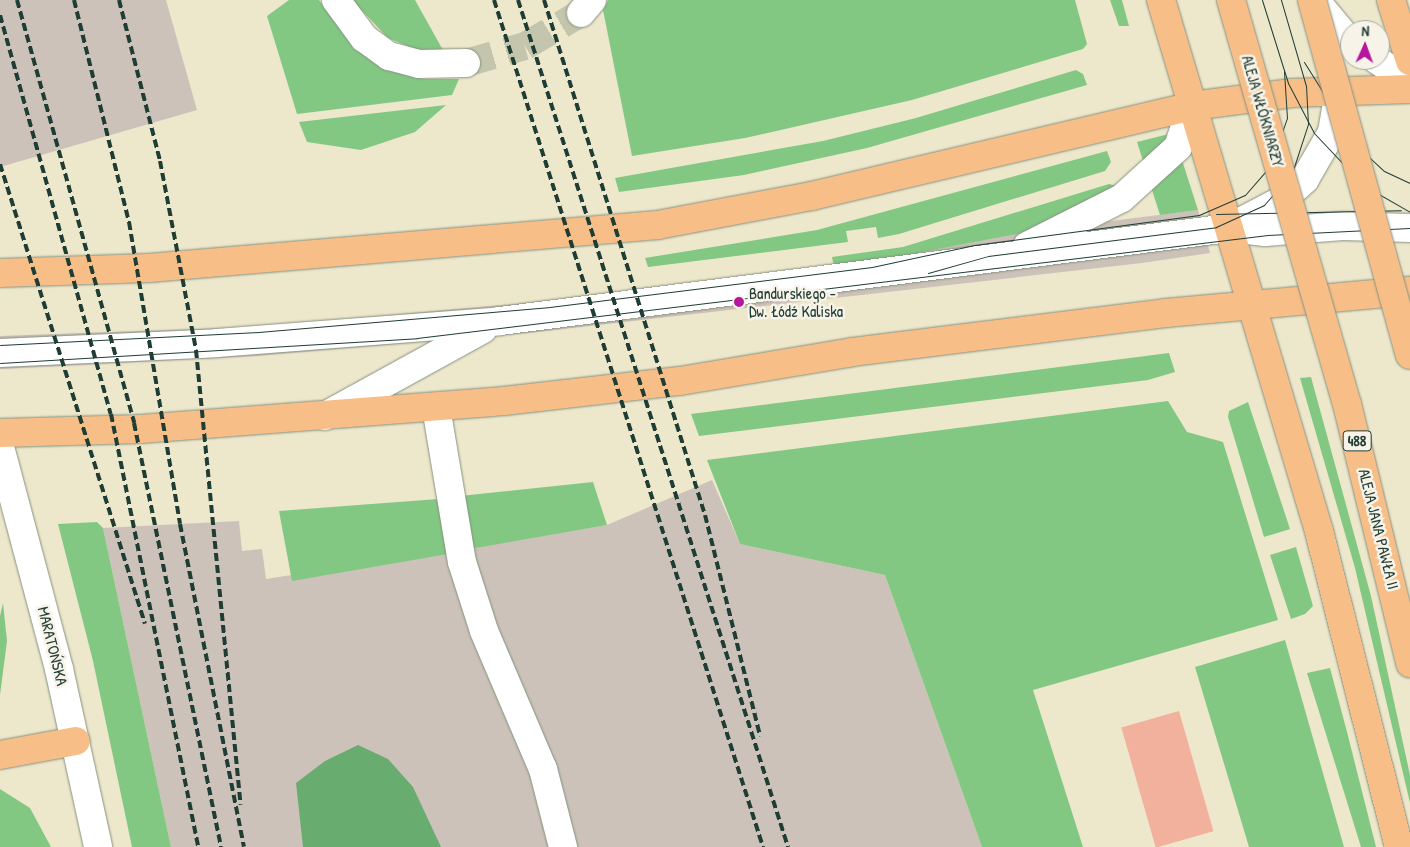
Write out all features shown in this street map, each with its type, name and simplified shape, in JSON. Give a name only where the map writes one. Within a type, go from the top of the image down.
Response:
[{"type":"main road","points":[[1161,0],[1253,304],[1353,654],[1399,847]]},
{"type":"main road","name":"ALEJA WŁÓKNIARZY","points":[[1231,0],[1295,222]]},
{"type":"main road","points":[[1314,0],[1374,216],[1410,355]]},
{"type":"main road","points":[[1391,0],[1410,61]]},
{"type":"main road","points":[[0,273],[159,267],[666,224],[803,198],[1192,106],[1338,91],[1410,89]]},
{"type":"main road","name":"ALEJA JANA PAWŁA II","points":[[1295,222],[1347,404],[1410,663]]},
{"type":"main road","points":[[0,433],[141,429],[436,407],[680,381],[853,352],[1253,304],[1410,291]]},
{"type":"main road","points":[[0,755],[76,740]]},
{"type":"street","points":[[336,0],[364,38],[389,56],[420,64],[466,63]]},
{"type":"street","points":[[1314,0],[1340,30]]},
{"type":"street","points":[[1229,228],[1274,205],[1305,179],[1332,132],[1338,91],[1314,0]]},
{"type":"street","points":[[1390,69],[1410,82]]},
{"type":"street","points":[[988,259],[1053,234],[1122,198],[1178,147],[1192,106]]},
{"type":"street","points":[[0,353],[217,343],[500,321],[1229,228],[1265,232],[1343,226],[1410,228]]},
{"type":"street","points":[[325,416],[500,321]]},
{"type":"street","points":[[436,407],[462,562],[484,631],[543,769],[563,847]]},
{"type":"street","name":"MARATOŃSKA","points":[[0,448],[76,740],[98,847]]},
{"type":"shaded area","points":[[0,0],[166,0],[197,110],[0,167]]},
{"type":"shaded area","points":[[1198,210],[1210,253],[1142,263],[528,333],[256,356],[0,369],[0,336],[254,327],[525,303],[833,266],[833,262],[838,265],[890,258],[1000,235]]},
{"type":"shaded area","points":[[712,480],[740,544],[885,575],[982,847],[171,847],[103,528],[239,521],[242,551],[262,549],[266,579],[607,525]]},
{"type":"green space","points":[[289,0],[319,0],[354,49],[391,71],[424,79],[459,79],[452,95],[297,114],[267,16]]},
{"type":"green space","points":[[352,0],[415,0],[444,52],[415,49],[388,38]]},
{"type":"green space","points":[[608,0],[1075,0],[1087,44],[1083,49],[912,100],[745,138],[632,156],[603,10]]},
{"type":"green space","points":[[1110,0],[1122,0],[1129,26],[1119,26]]},
{"type":"green space","points":[[1076,70],[1083,74],[1087,85],[867,148],[744,175],[619,192],[615,178],[823,141],[916,118]]},
{"type":"green space","points":[[446,105],[415,132],[361,150],[307,142],[299,122]]},
{"type":"green space","points":[[1172,134],[1144,164],[1137,142]]},
{"type":"green space","points":[[1107,151],[1111,162],[1105,171],[899,234],[878,238],[876,227],[846,231],[848,242],[648,267],[645,258],[817,230]]},
{"type":"green space","points":[[1181,157],[1198,210],[1160,215],[1151,187]]},
{"type":"green space","points":[[1109,184],[1118,186],[1038,230],[890,258],[838,266],[833,262],[832,257],[903,247]]},
{"type":"green space","points":[[1169,353],[1175,372],[1148,380],[699,436],[691,414]]},
{"type":"green space","points":[[1311,377],[1371,596],[1410,775],[1410,803],[1355,568],[1300,378]]},
{"type":"green space","points":[[1168,401],[1187,432],[1223,442],[1278,620],[1033,690],[1083,847],[982,847],[885,575],[740,544],[707,460]]},
{"type":"green space","points":[[1248,402],[1290,529],[1264,537],[1228,417],[1229,411]]},
{"type":"green space","points":[[593,482],[607,525],[470,549],[460,496]]},
{"type":"green space","points":[[438,499],[448,554],[292,581],[279,511]]},
{"type":"green space","points":[[97,522],[103,528],[171,847],[132,847],[93,661],[58,524]]},
{"type":"green space","points":[[1296,547],[1313,606],[1305,614],[1291,619],[1270,555]]},
{"type":"green space","points":[[3,603],[7,641],[0,695],[0,616]]},
{"type":"green space","points":[[1285,640],[1344,847],[1249,847],[1195,667]]},
{"type":"green space","points":[[1330,668],[1376,847],[1361,847],[1307,673]]},
{"type":"green space","points":[[358,745],[388,759],[413,787],[441,847],[303,847],[296,783],[325,761]]},
{"type":"green space","points":[[0,789],[30,808],[51,847],[0,847]]},
{"type":"building","points":[[1179,711],[1213,831],[1156,847],[1121,728]]},
{"type":"tunnel","points":[[466,63],[525,46],[581,13]]},
{"type":"tram line","points":[[1262,0],[1288,83],[1314,133],[1363,185],[1410,212]]},
{"type":"tram line","points":[[928,273],[988,256],[1216,227],[1264,205],[1292,173],[1308,124],[1306,86],[1281,0]]},
{"type":"tram line","points":[[1304,62],[1356,145],[1384,171],[1410,183]]},
{"type":"tram line","points":[[0,345],[259,332],[550,307],[872,267],[975,245],[1199,215],[1245,195],[1270,166],[1287,118],[1284,71]]},
{"type":"tram line","points":[[1216,214],[1401,210]]},
{"type":"tram line","points":[[0,363],[417,338],[1268,235],[1410,228]]},
{"type":"railway","points":[[17,0],[134,423],[221,847]]},
{"type":"railway","points":[[74,0],[129,222],[180,524],[244,847]]},
{"type":"railway","points":[[119,0],[160,161],[196,350],[241,805]]},
{"type":"railway","points":[[494,0],[763,847]]},
{"type":"railway","points":[[518,0],[788,847]]},
{"type":"railway","points":[[544,0],[705,515],[760,736]]},
{"type":"railway","points":[[0,15],[111,414],[198,847]]},
{"type":"railway","points":[[0,164],[145,624]]},
{"type":"place","name":"Bandurskiego - Dw. Łódź Kaliska","points":[[739,302]]}]
